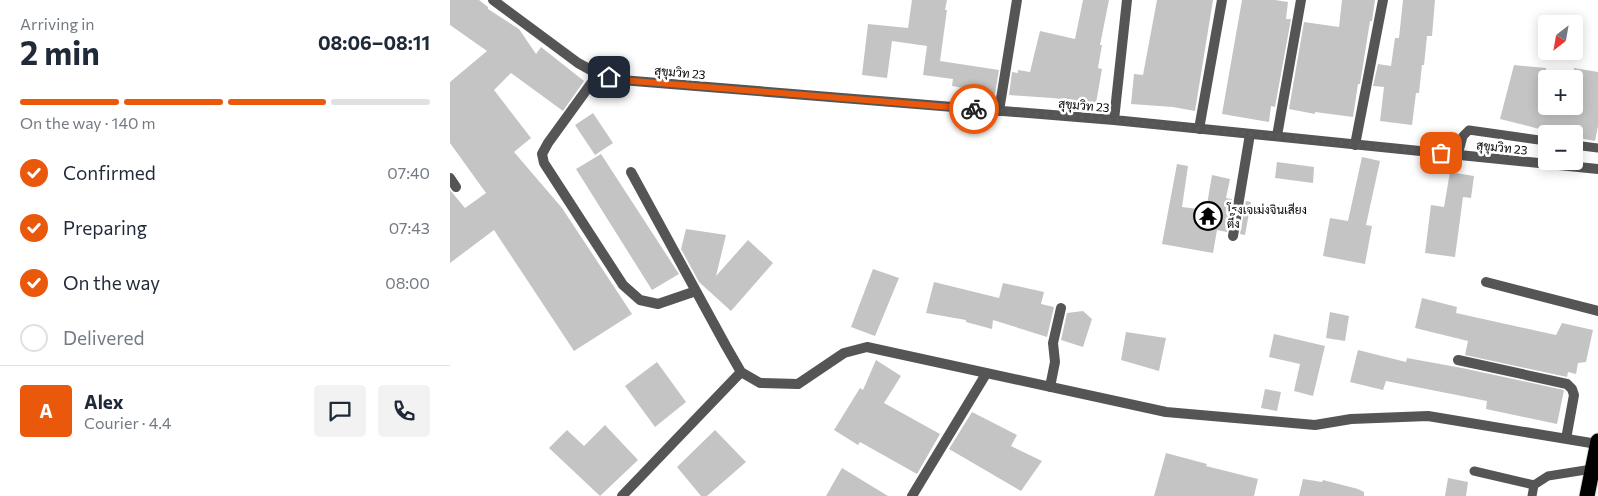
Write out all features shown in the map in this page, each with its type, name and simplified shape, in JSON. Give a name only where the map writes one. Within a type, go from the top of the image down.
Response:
[{"type":"highway","points":[[1587,496],[1598,442]]},
{"type":"street","name":"สุขุมวิท 23","points":[[493,0],[578,63],[598,74],[621,80],[1114,120],[1598,169]]},
{"type":"street","points":[[999,111],[1017,0]]},
{"type":"street","points":[[1114,120],[1127,0]]},
{"type":"street","points":[[1199,129],[1222,0]]},
{"type":"street","points":[[1277,136],[1301,0]]},
{"type":"street","points":[[1355,145],[1383,0]]},
{"type":"street","points":[[598,74],[545,148],[542,154],[544,163],[623,285],[640,300],[658,304],[696,291]]},
{"type":"street","points":[[1233,236],[1250,134]]},
{"type":"street","points":[[631,172],[741,372],[760,383],[798,384],[844,353],[867,347],[1166,412],[1316,425],[1351,419],[1428,416],[1566,439],[1598,442]]},
{"type":"street","points":[[450,178],[456,187]]},
{"type":"street","points":[[1486,282],[1598,311]]},
{"type":"street","points":[[1050,388],[1055,362],[1053,343],[1062,308]]},
{"type":"street","points":[[1458,360],[1567,384],[1572,389],[1574,395],[1566,439]]},
{"type":"street","points":[[622,496],[741,372]]},
{"type":"street","points":[[912,496],[986,374]]},
{"type":"lane","points":[[1458,155],[1462,136],[1469,130],[1538,140]]},
{"type":"lane","points":[[1583,146],[1598,148]]},
{"type":"lane","points":[[1474,472],[1534,485],[1548,476],[1592,469]]},
{"type":"lane","points":[[1532,496],[1534,485]]},
{"type":"building","points":[[450,0],[479,0],[488,9],[519,29],[536,54],[541,47],[584,81],[563,111],[511,73],[494,90],[531,138],[514,152],[562,208],[632,314],[574,351],[494,230],[450,263],[450,190],[465,208],[486,193],[450,143],[450,82],[487,51],[450,25]]},
{"type":"building","points":[[912,0],[947,0],[940,61],[999,70],[995,94],[952,86],[953,79],[923,75],[927,46],[892,41],[887,78],[862,75],[868,24],[908,28]]},
{"type":"building","points":[[1083,0],[1109,0],[1100,45],[1102,45],[1098,68],[1102,69],[1096,103],[1009,95],[1012,72],[1018,73],[1018,70],[1030,72],[1040,31],[1075,39]]},
{"type":"building","points":[[1157,0],[1213,0],[1195,111],[1173,107],[1131,104],[1134,74],[1143,75]]},
{"type":"building","points":[[1242,0],[1288,2],[1286,19],[1291,19],[1275,107],[1271,106],[1269,122],[1222,114]]},
{"type":"building","points":[[1342,0],[1375,0],[1353,117],[1315,112],[1315,114],[1289,109],[1304,22],[1339,27]]},
{"type":"building","points":[[1403,0],[1435,0],[1432,36],[1427,36],[1424,65],[1422,65],[1419,93],[1416,93],[1412,125],[1380,121],[1384,87],[1373,86],[1378,64],[1391,66],[1395,38],[1399,38]]},
{"type":"building","points":[[1514,65],[1546,68],[1546,70],[1538,70],[1538,115],[1583,115],[1583,70],[1574,70],[1574,68],[1598,72],[1598,126],[1595,141],[1583,139],[1583,125],[1538,125],[1538,129],[1500,119]]},
{"type":"building","points":[[593,113],[613,143],[595,155],[575,125]]},
{"type":"building","points":[[601,154],[679,274],[652,290],[576,169]]},
{"type":"building","points":[[1362,157],[1380,161],[1366,225],[1372,226],[1365,264],[1323,256],[1330,218],[1348,221]]},
{"type":"building","points":[[1277,162],[1314,167],[1313,183],[1275,178]]},
{"type":"building","name":"โรงเจเม่งจินเสียง ตึ๊ง","points":[[1177,164],[1188,166],[1182,207],[1206,210],[1212,175],[1230,179],[1226,198],[1232,199],[1227,232],[1217,230],[1213,253],[1162,244]]},
{"type":"building","points":[[1450,172],[1474,176],[1471,198],[1463,197],[1455,257],[1425,253],[1431,205],[1444,207]]},
{"type":"building","points":[[1246,201],[1251,202],[1245,235],[1240,234]]},
{"type":"building","points":[[686,229],[726,235],[716,276],[748,240],[773,263],[731,311],[699,282],[681,249]]},
{"type":"building","points":[[873,269],[899,278],[875,336],[851,327]]},
{"type":"building","points":[[934,282],[999,298],[1003,283],[1044,292],[1041,304],[1054,307],[1047,337],[993,320],[992,329],[966,322],[966,320],[926,313]]},
{"type":"building","points":[[1422,298],[1457,307],[1456,313],[1556,335],[1562,323],[1593,330],[1586,362],[1578,363],[1576,374],[1568,372],[1567,377],[1465,355],[1468,341],[1415,328]]},
{"type":"building","points":[[1083,311],[1092,319],[1083,347],[1061,340],[1067,313]]},
{"type":"building","points":[[1330,312],[1349,316],[1345,341],[1326,338]]},
{"type":"building","points":[[1126,332],[1166,338],[1159,371],[1121,360]]},
{"type":"building","points":[[1274,334],[1325,346],[1313,396],[1294,391],[1300,364],[1269,357]]},
{"type":"building","points":[[1358,350],[1406,362],[1407,358],[1564,390],[1557,424],[1486,409],[1487,401],[1386,381],[1383,390],[1350,382]]},
{"type":"building","points":[[876,360],[901,376],[884,403],[940,434],[917,474],[860,442],[858,445],[834,430],[860,388],[863,390]]},
{"type":"building","points":[[657,362],[686,402],[655,427],[625,386]]},
{"type":"building","points":[[1265,389],[1281,392],[1277,411],[1261,408]]},
{"type":"building","points":[[972,412],[1017,435],[1011,446],[1042,461],[1021,491],[949,449]]},
{"type":"building","points":[[605,425],[638,460],[600,496],[549,448],[567,430],[584,446]]},
{"type":"building","points":[[715,430],[746,462],[707,496],[701,496],[677,467]]},
{"type":"building","points":[[1166,453],[1207,464],[1206,466],[1258,479],[1254,496],[1154,496]]},
{"type":"building","points":[[842,468],[888,496],[826,496]]},
{"type":"building","points":[[1448,478],[1468,482],[1466,496],[1445,496]]},
{"type":"building","points":[[1303,479],[1322,482],[1323,480],[1358,489],[1364,492],[1364,496],[1299,496]]},
{"type":"way so far","points":[[974,109],[1114,120],[1441,153]]},
{"type":"place","name":"โรงเจเม่งจินเสียง ตึ๊ง","points":[[1208,216]]},
{"type":"route","points":[[609,77],[621,80],[974,109]]}]
